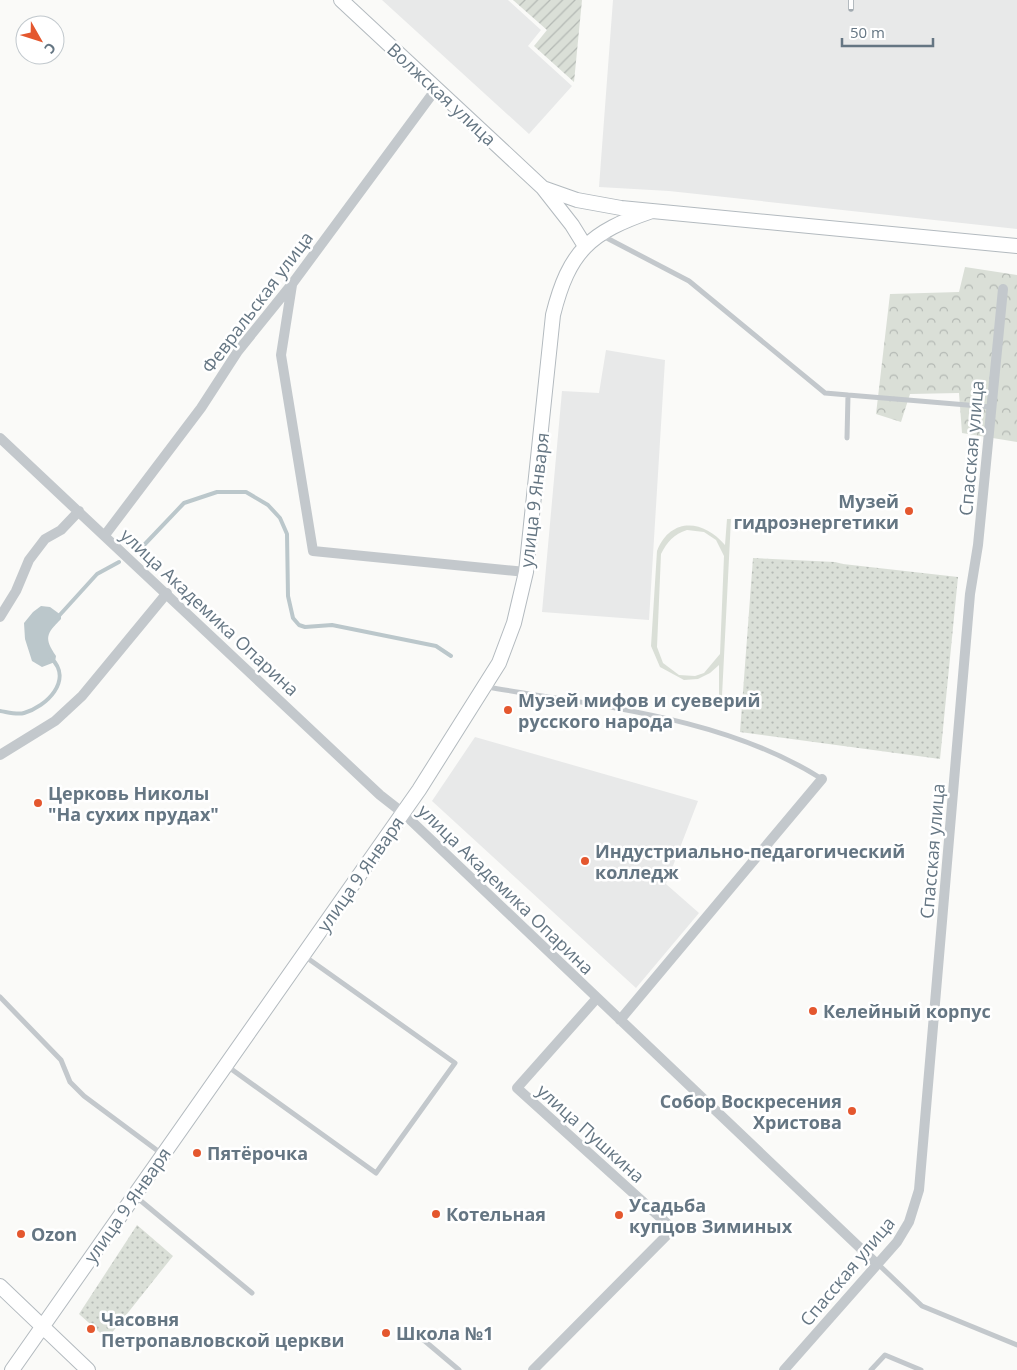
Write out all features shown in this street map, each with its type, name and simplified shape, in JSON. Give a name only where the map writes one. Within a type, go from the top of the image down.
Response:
[{"type":"main road","name":"Волжская улица","points":[[341,0],[544,188],[572,224],[585,246]]},
{"type":"main road","points":[[544,188],[594,204],[1017,246]]},
{"type":"main road","name":"улица 9 Января","points":[[12,1370],[403,813],[486,687],[508,643],[526,572],[553,315],[559,291],[571,265],[585,246],[598,234],[652,211]]},
{"type":"main road","points":[[0,1286],[88,1370]]},
{"type":"street","name":"Февральская улица","points":[[105,535],[201,408],[238,351],[292,284],[436,89]]},
{"type":"street","points":[[292,284],[280,356],[313,551],[526,572]]},
{"type":"street","name":"Спасская улица","points":[[784,1370],[897,1242],[909,1222],[919,1190],[969,604],[978,545],[1003,289]]},
{"type":"street","name":"улица Академика Опарина","points":[[0,438],[380,795],[403,813],[877,1264]]},
{"type":"street","points":[[0,616],[16,591],[30,560],[45,539],[61,530],[79,511]]},
{"type":"street","points":[[0,755],[55,721],[82,696],[167,593]]},
{"type":"street","points":[[620,1020],[822,779]]},
{"type":"street","name":"улица Пушкина","points":[[533,1370],[673,1229],[517,1088],[597,998]]},
{"type":"lane","points":[[598,234],[689,281],[825,393],[990,407]]},
{"type":"lane","points":[[847,438],[848,395]]},
{"type":"lane","points":[[486,687],[684,722],[781,758],[822,779]]},
{"type":"lane","points":[[226,1065],[376,1173],[455,1063],[303,955]]},
{"type":"lane","points":[[0,997],[61,1060],[70,1082],[84,1096],[163,1154]]},
{"type":"lane","points":[[134,1195],[252,1293]]},
{"type":"lane","points":[[877,1264],[922,1306],[1017,1345]]},
{"type":"lane","points":[[413,1331],[459,1370]]},
{"type":"lane","points":[[871,1370],[885,1355],[921,1370]]},
{"type":"shaded area","points":[[382,0],[508,0],[541,30],[528,46],[572,86],[529,134]]},
{"type":"shaded area","points":[[613,0],[1017,0],[1017,229],[669,191],[599,187]]},
{"type":"shaded area","points":[[606,350],[665,360],[649,620],[542,612],[562,391],[599,393]]},
{"type":"shaded area","points":[[41,606],[50,607],[61,615],[61,619],[48,636],[56,656],[55,662],[42,667],[32,661],[25,639],[24,623]]},
{"type":"shaded area","name":"Индустриально-педагогический колледж","points":[[475,737],[698,801],[666,884],[699,913],[636,988],[432,801]]},
{"type":"green space","points":[[513,0],[582,0],[574,82],[534,46],[547,30]]},
{"type":"green space","points":[[965,267],[1017,275],[1017,442],[962,433],[959,393],[910,394],[901,422],[876,414],[890,294],[959,292]]},
{"type":"green space","points":[[727,519],[731,519],[722,696],[719,696],[719,665],[710,673],[698,679],[684,680],[660,667],[651,646],[657,551],[663,540],[679,527],[688,526],[707,530],[725,545]],"holes":[[[687,530],[704,532],[716,540],[724,556],[720,654],[704,673],[695,676],[679,675],[663,663],[657,647],[661,554],[668,542],[678,534]]]},
{"type":"green space","points":[[753,558],[835,562],[958,577],[940,759],[740,732]]},
{"type":"green space","points":[[137,1225],[173,1256],[107,1339],[79,1314]]},
{"type":"waterway","points":[[136,550],[145,544],[184,503],[217,492],[246,492],[268,505],[280,518],[287,534],[288,596],[293,618],[299,625],[305,627],[332,625],[436,646],[451,656]]},
{"type":"waterway","points":[[57,618],[97,574],[119,562]]},
{"type":"waterway","points":[[0,711],[15,714],[24,713],[41,705],[48,699],[54,692],[60,675],[57,666],[51,658]]},
{"type":"railway","points":[[851,0],[851,9]]},
{"type":"place","name":"Музей гидроэнергетики","points":[[909,511]]},
{"type":"place","name":"Музей мифов и суеверий русского народа","points":[[508,710]]},
{"type":"place","name":"Церковь Николы \"На сухих прудах\"","points":[[38,803]]},
{"type":"place","name":"Индустриально-педагогический колледж","points":[[585,861]]},
{"type":"place","name":"Келейный корпус","points":[[813,1011]]},
{"type":"place","name":"Собор Воскресения Христова","points":[[852,1111]]},
{"type":"place","name":"Пятёрочка","points":[[197,1153]]},
{"type":"place","name":"Котельная","points":[[436,1214]]},
{"type":"place","name":"Усадьба купцов Зиминых","points":[[619,1215]]},
{"type":"place","name":"Ozon","points":[[21,1234]]},
{"type":"place","name":"Часовня Петропавловской церкви","points":[[91,1329]]},
{"type":"place","name":"Школа №1","points":[[386,1333]]}]
